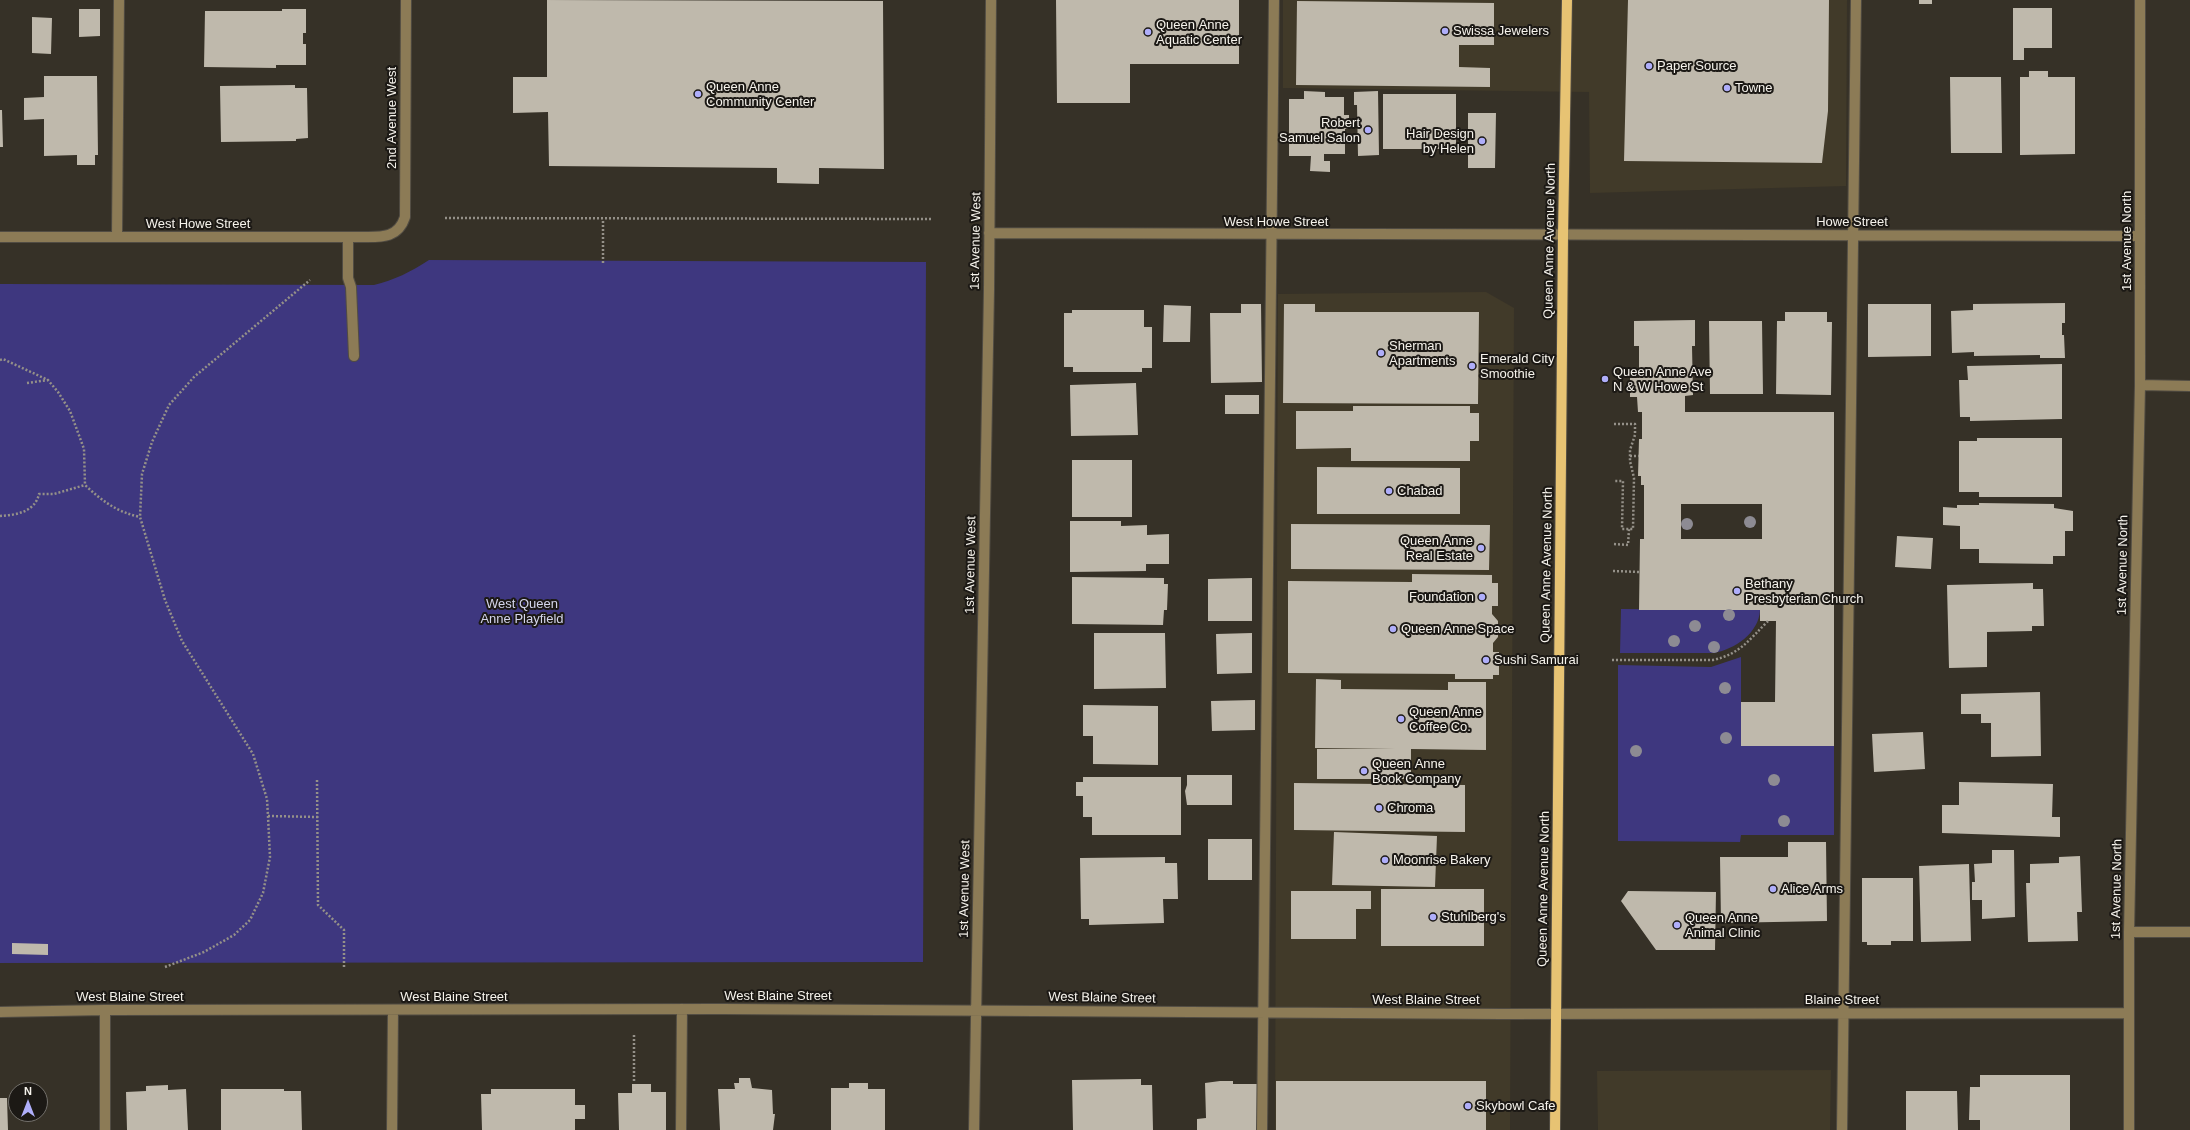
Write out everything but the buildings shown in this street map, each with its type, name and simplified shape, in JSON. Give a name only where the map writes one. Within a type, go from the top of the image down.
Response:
[{"type":"main road","name":"Queen Anne Avenue North","points":[[1555,1130],[1563,235],[1567,0]]},
{"type":"street","points":[[116,236],[119,0]]},
{"type":"street","name":"2nd Avenue West","points":[[395,233],[402,226],[405,217],[406,0]]},
{"type":"street","name":"1st Avenue West","points":[[974,1130],[989,233],[991,0]]},
{"type":"street","points":[[1262,1130],[1274,0]]},
{"type":"street","points":[[1842,1130],[1856,0]]},
{"type":"street","name":"1st Avenue North","points":[[2129,1130],[2129,932],[2140,385],[2140,0]]},
{"type":"street","name":"West Howe Street","points":[[0,237],[384,236],[395,233]]},
{"type":"street","name":"West Howe Street","points":[[989,233],[1563,235]]},
{"type":"street","name":"Howe Street","points":[[1563,235],[2140,236]]},
{"type":"street","points":[[348,236],[348,278],[351,287],[354,356]]},
{"type":"street","points":[[2140,385],[2190,386]]},
{"type":"street","points":[[2129,932],[2190,932]]},
{"type":"street","points":[[681,1130],[682,1008]]},
{"type":"street","name":"West Blaine Street","points":[[0,1012],[105,1010],[682,1008],[1556,1014]]},
{"type":"street","points":[[105,1010],[105,1130]]},
{"type":"street","points":[[392,1130],[394,1010]]},
{"type":"street","name":"Blaine Street","points":[[1556,1014],[2129,1013]]},
{"type":"path","points":[[445,218],[932,219]]},
{"type":"path","points":[[603,219],[603,263]]},
{"type":"path","points":[[166,968],[204,952],[234,935],[250,920],[263,893],[270,857],[267,799],[253,754],[182,641],[165,600],[140,517],[142,474],[152,442],[169,405],[194,377],[310,280]]},
{"type":"path","points":[[0,360],[3,359],[48,380],[70,411],[84,449],[85,485],[111,507],[124,514],[140,517]]},
{"type":"path","points":[[27,383],[48,380]]},
{"type":"path","points":[[1614,424],[1635,424],[1635,435],[1631,443],[1630,456],[1634,478],[1633,529],[1622,529],[1623,481],[1614,481]]},
{"type":"path","points":[[1630,456],[1639,456]]},
{"type":"path","points":[[0,516],[24,512],[37,502],[39,494],[54,494],[85,485]]},
{"type":"path","points":[[1614,544],[1628,545],[1629,529]]},
{"type":"path","points":[[1614,571],[1640,572]]},
{"type":"path","points":[[1612,660],[1713,660],[1727,657],[1740,650],[1768,621]]},
{"type":"path","points":[[317,780],[318,905],[344,930],[344,968]]},
{"type":"path","points":[[268,816],[318,817]]},
{"type":"path","points":[[634,1035],[634,1081]]},
{"type":"shaded area","points":[[1283,0],[1847,0],[1846,186],[1590,193],[1589,92],[1283,88]]},
{"type":"shaded area","points":[[1486,292],[1514,308],[1510,1130],[1275,1130],[1278,294]]},
{"type":"shaded area","points":[[1831,1070],[1830,1130],[1598,1130],[1597,1071]]},
{"type":"green space","name":"West Queen Anne Playfield","points":[[429,260],[926,262],[923,962],[0,963],[0,284],[374,285],[402,275]]},
{"type":"green space","points":[[1621,609],[1760,610],[1759,618],[1751,633],[1738,644],[1722,651],[1714,653],[1620,653]]},
{"type":"green space","points":[[1741,657],[1741,746],[1834,746],[1834,835],[1741,835],[1740,842],[1618,841],[1618,665],[1711,667]]},
{"type":"place","name":"Swissa Jewelers","points":[[1445,31]]},
{"type":"place","name":"Queen Anne Aquatic Center","points":[[1148,32]]},
{"type":"place","name":"Paper Source","points":[[1649,66]]},
{"type":"place","name":"Towne","points":[[1727,88]]},
{"type":"place","name":"Queen Anne Community Center","points":[[698,94]]},
{"type":"place","name":"Robert Samuel Salon","points":[[1368,130]]},
{"type":"place","name":"Hair Design by Helen","points":[[1482,141]]},
{"type":"place","name":"Sherman Apartments","points":[[1381,353]]},
{"type":"place","name":"Emerald City Smoothie","points":[[1472,366]]},
{"type":"place","name":"Queen Anne Ave N & W Howe St","points":[[1605,379]]},
{"type":"place","name":"Chabad","points":[[1389,491]]},
{"type":"place","name":"Queen Anne Real Estate","points":[[1481,548]]},
{"type":"place","name":"Bethany Presbyterian Church","points":[[1737,591]]},
{"type":"place","name":"Foundation","points":[[1482,597]]},
{"type":"place","name":"Queen Anne Space","points":[[1393,629]]},
{"type":"place","name":"Sushi Samurai","points":[[1486,660]]},
{"type":"place","name":"Queen Anne Coffee Co.","points":[[1401,719]]},
{"type":"place","name":"Queen Anne Book Company","points":[[1364,771]]},
{"type":"place","name":"Chroma","points":[[1379,808]]},
{"type":"place","name":"Moonrise Bakery","points":[[1385,860]]},
{"type":"place","name":"Alice Arms","points":[[1773,889]]},
{"type":"place","name":"Stuhlberg's","points":[[1433,917]]},
{"type":"place","name":"Queen Anne Animal Clinic","points":[[1677,925]]},
{"type":"place","name":"Skybowl Cafe","points":[[1468,1106]]}]
